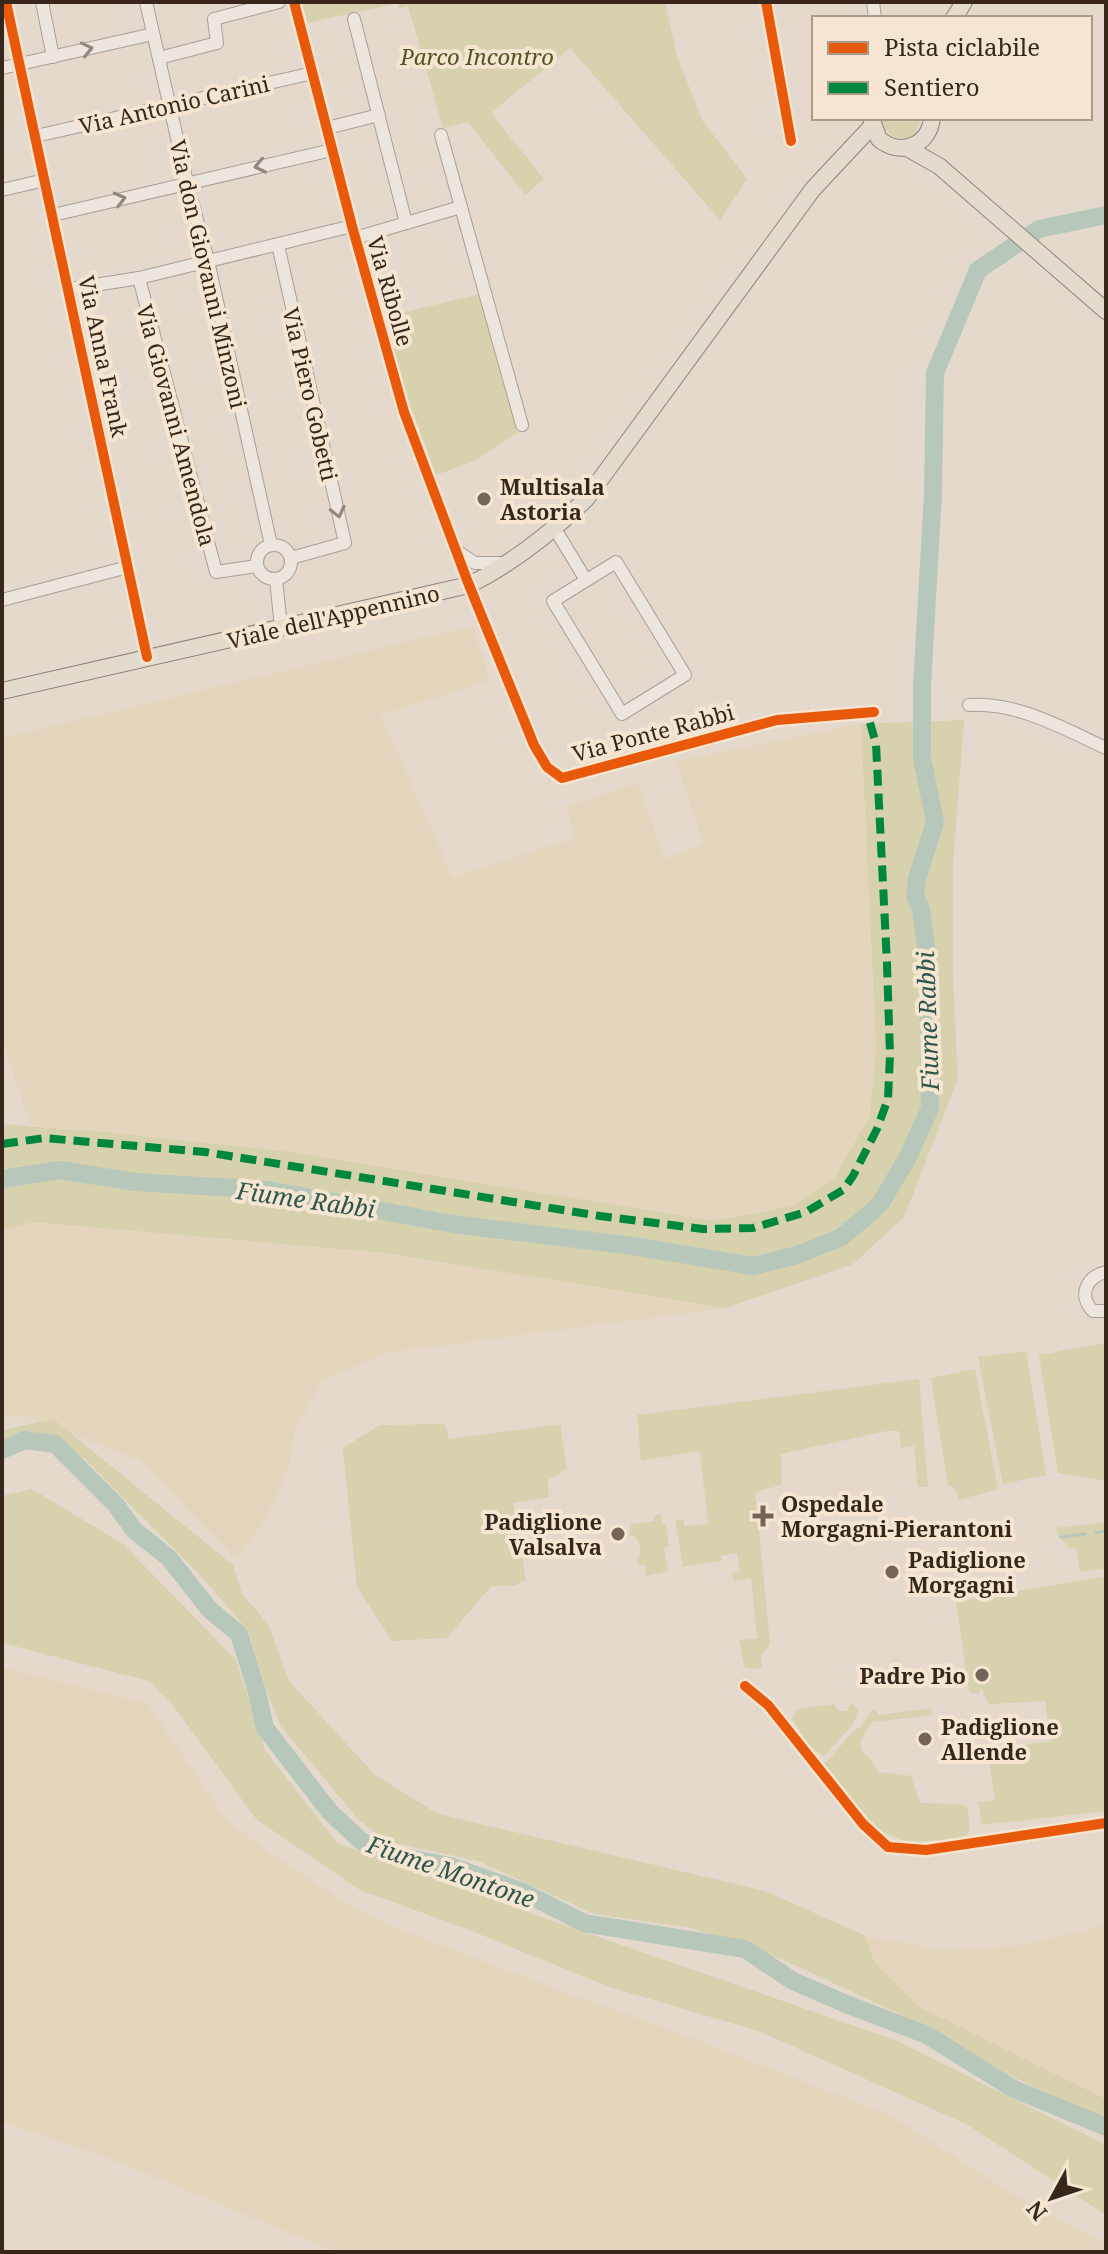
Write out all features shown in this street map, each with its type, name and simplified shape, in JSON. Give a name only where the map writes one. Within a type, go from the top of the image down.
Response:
[{"type":"main road","name":"Viale dell'Appennino","points":[[2,691],[469,585],[508,563],[555,529],[586,499],[813,189],[850,151],[871,122],[884,143]]},
{"type":"main road","points":[[850,151],[884,143],[891,147],[907,148],[916,145],[931,124]]},
{"type":"main road","points":[[931,124],[939,166]]},
{"type":"main road","points":[[907,148],[939,166],[1106,311]]},
{"type":"street","name":"Via Anna Frank","points":[[6,2],[147,657]]},
{"type":"street","points":[[42,2],[53,57]]},
{"type":"street","name":"Via don Giovanni Minzoni","points":[[146,2],[271,545]]},
{"type":"street","points":[[159,58],[217,43],[214,19],[279,2]]},
{"type":"street","name":"Via Ribolle","points":[[294,2],[353,232],[404,412],[469,585]]},
{"type":"street","points":[[766,2],[791,141]]},
{"type":"street","points":[[354,19],[406,223]]},
{"type":"street","points":[[2,68],[153,34]]},
{"type":"street","name":"Via Antonio Carini","points":[[36,136],[313,73]]},
{"type":"street","points":[[327,128],[379,115]]},
{"type":"street","points":[[441,135],[522,425]]},
{"type":"street","points":[[53,215],[332,150]]},
{"type":"street","points":[[2,190],[45,180]]},
{"type":"street","points":[[70,289],[139,278],[278,245],[406,223],[461,207]]},
{"type":"street","name":"Via Piero Gobetti","points":[[278,245],[345,543],[291,558]]},
{"type":"street","name":"Via Giovanni Amendola","points":[[139,278],[216,572],[257,566]]},
{"type":"street","points":[[555,529],[586,580]]},
{"type":"street","points":[[271,545],[285,549],[291,558],[290,569],[276,579],[262,575],[257,566],[261,550],[271,545]]},
{"type":"street","points":[[455,550],[475,563],[508,563]]},
{"type":"street","points":[[616,562],[685,675],[622,714],[553,601],[586,580],[616,562]]},
{"type":"street","points":[[2,600],[128,567]]},
{"type":"street","points":[[276,579],[281,628]]},
{"type":"street","name":"Via Ponte Rabbi","points":[[469,585],[534,745],[547,767],[562,778],[777,720],[874,712]]},
{"type":"street","points":[[969,705],[987,704],[1037,716],[1106,748]]},
{"type":"street","points":[[1106,1272],[1093,1278],[1084,1295],[1093,1311],[1106,1311]]},
{"type":"street","points":[[745,1686],[768,1705],[863,1824],[888,1847],[926,1850],[1106,1823]]},
{"type":"shaded area","points":[[473,626],[490,680],[381,715],[453,877],[575,838],[566,806],[638,783],[665,859],[703,844],[676,761],[861,724],[876,1046],[870,1116],[834,1178],[793,1206],[714,1221],[283,1151],[31,1125],[2,1040],[2,738]]},
{"type":"shaded area","points":[[33,1222],[386,1253],[726,1308],[386,1353],[322,1381],[296,1429],[287,1472],[265,1520],[237,1560],[139,1460],[28,1417],[2,1415],[2,1229]]},
{"type":"shaded area","points":[[2,1667],[147,1703],[227,1820],[355,1909],[391,1926],[890,2115],[1024,2201],[1106,2244],[1106,2252],[336,2252],[108,2158],[2,2122]]},
{"type":"shaded area","points":[[1106,1925],[1106,2099],[920,2007],[874,1961],[866,1936],[942,1950],[1023,1945]]},
{"type":"green space","name":"Parco Incontro","points":[[302,2],[665,2],[677,56],[702,120],[747,179],[720,220],[570,48],[491,113],[544,179],[525,195],[468,122],[443,128],[408,6],[399,8],[397,3],[307,23]]},
{"type":"green space","points":[[882,120],[920,120],[915,134],[904,139],[891,136]]},
{"type":"green space","points":[[480,294],[517,433],[474,461],[436,475],[406,393],[384,317]]},
{"type":"green space","points":[[964,720],[953,865],[953,976],[958,1079],[904,1217],[853,1264],[726,1308],[386,1253],[33,1222],[2,1230],[2,1124],[283,1151],[714,1221],[793,1206],[834,1178],[870,1116],[876,1046],[861,724]]},
{"type":"green space","points":[[1106,1343],[1106,1481],[1058,1473],[1039,1355]]},
{"type":"green space","points":[[1026,1351],[1046,1475],[1003,1484],[978,1357]]},
{"type":"green space","points":[[975,1369],[998,1489],[959,1500],[954,1487],[948,1486],[931,1378]]},
{"type":"green space","points":[[919,1379],[928,1487],[918,1487],[914,1446],[901,1448],[899,1431],[887,1431],[781,1454],[782,1485],[755,1492],[770,1644],[761,1655],[762,1669],[745,1668],[739,1640],[757,1639],[751,1578],[733,1581],[732,1573],[740,1572],[737,1553],[721,1556],[722,1561],[683,1567],[675,1520],[683,1519],[684,1526],[708,1524],[700,1451],[641,1461],[637,1415]]},
{"type":"green space","points":[[53,1419],[233,1565],[242,1594],[268,1624],[289,1681],[374,1774],[438,1814],[765,1891],[866,1936],[874,1961],[920,2007],[1106,2099],[1106,2120],[1009,2075],[938,2032],[784,1960],[692,1928],[594,1914],[478,1861],[385,1841],[358,1819],[280,1725],[248,1630],[200,1575],[84,1458],[15,1436],[2,1439],[2,1430]]},
{"type":"green space","points":[[445,1424],[449,1439],[560,1424],[567,1469],[548,1480],[549,1497],[513,1503],[526,1580],[515,1586],[491,1586],[447,1638],[392,1641],[357,1587],[343,1448],[380,1425]]},
{"type":"green space","points":[[32,1489],[123,1544],[236,1660],[265,1750],[337,1843],[895,2040],[1106,2145],[1106,2215],[966,2124],[761,2032],[610,1987],[360,1890],[256,1819],[175,1708],[149,1681],[2,1643],[2,1496]]},
{"type":"green space","points":[[661,1514],[662,1524],[666,1524],[669,1546],[664,1548],[668,1571],[646,1576],[645,1565],[638,1565],[636,1559],[641,1555],[639,1542],[634,1536],[629,1536],[631,1524],[654,1521],[655,1515]]},
{"type":"green space","points":[[1106,1522],[1106,1568],[1080,1572],[1076,1548],[1070,1548],[1059,1537],[1056,1528]]},
{"type":"green space","points":[[1106,1576],[1106,1811],[982,1825],[978,1802],[995,1800],[987,1750],[1051,1741],[1045,1701],[989,1704],[980,1686],[980,1693],[969,1691],[956,1602]]},
{"type":"green space","points":[[852,1702],[858,1711],[853,1724],[824,1756],[811,1748],[792,1718],[798,1709],[834,1704],[839,1711],[847,1711]]},
{"type":"green space","points":[[931,1708],[932,1715],[872,1722],[860,1741],[863,1753],[871,1759],[878,1772],[911,1776],[920,1803],[967,1807],[970,1830],[965,1837],[909,1843],[876,1829],[823,1765],[860,1728],[872,1711],[879,1715]]},
{"type":"waterway","name":"Fiume Rabbi","points":[[2,1179],[60,1170],[135,1182],[268,1190],[453,1224],[633,1246],[753,1266],[797,1255],[840,1238],[867,1216],[880,1204],[907,1159],[930,1108],[928,961],[921,909],[915,896],[917,879],[935,822],[922,758],[922,686],[933,493],[935,373],[978,270],[1039,229],[1106,215]]},
{"type":"waterway","name":"Fiume Montone","points":[[2,1450],[24,1440],[55,1444],[116,1505],[134,1530],[169,1558],[209,1609],[239,1634],[265,1728],[330,1812],[361,1841],[397,1856],[450,1866],[521,1891],[584,1923],[745,1949],[793,1981],[927,2035],[1014,2089],[1106,2127]]},
{"type":"waterway","points":[[1096,1533],[1106,1531]]},
{"type":"waterway","points":[[1061,1537],[1085,1534]]},
{"type":"marked path","points":[[2,1144],[44,1138],[205,1152],[600,1216],[703,1229],[753,1228],[806,1212],[843,1190],[877,1129],[888,1099],[887,964],[876,744],[867,712]]},
{"type":"cycle path","points":[[6,2],[147,657]]},
{"type":"cycle path","points":[[294,2],[404,412],[467,580],[534,745],[547,767],[562,778],[777,720],[874,712]]},
{"type":"cycle path","points":[[766,2],[791,141]]},
{"type":"cycle path","points":[[745,1686],[768,1705],[863,1824],[888,1847],[926,1850],[1106,1823]]},
{"type":"place","name":"Multisala Astoria","points":[[484,499]]},
{"type":"place","name":"Ospedale Morgagni-Pierantoni","points":[[763,1516]]},
{"type":"place","name":"Padiglione Valsalva","points":[[618,1534]]},
{"type":"place","name":"Padiglione Morgagni","points":[[892,1572]]},
{"type":"place","name":"Padre Pio","points":[[982,1675]]},
{"type":"place","name":"Padiglione Allende","points":[[925,1739]]}]
